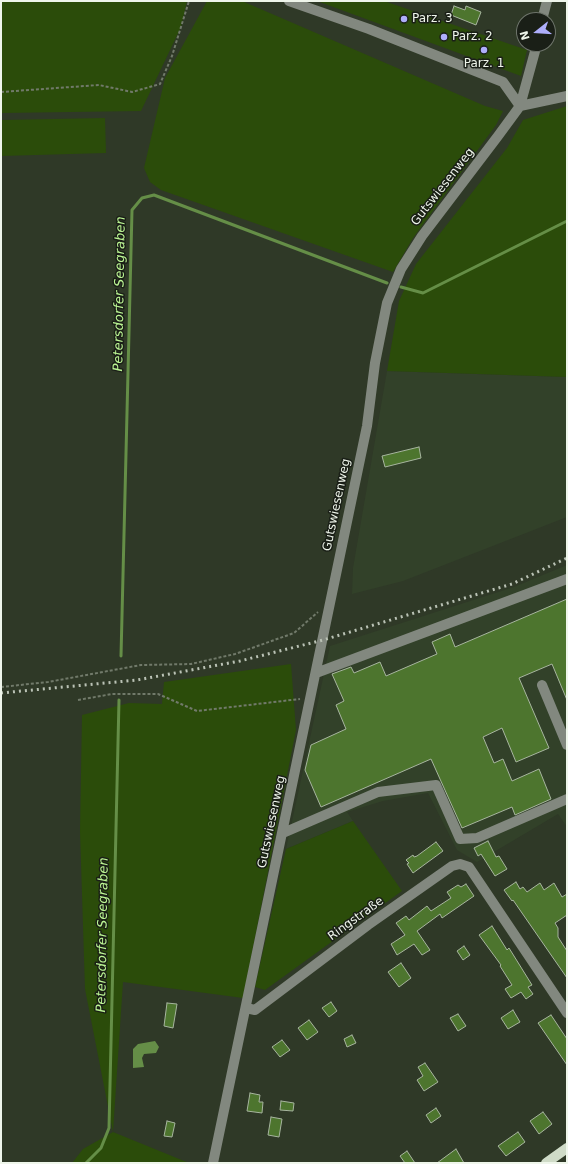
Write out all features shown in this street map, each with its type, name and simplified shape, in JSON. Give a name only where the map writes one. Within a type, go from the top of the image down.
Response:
[{"type":"main road","points":[[546,1163],[567,1148]]},
{"type":"street","points":[[289,1],[369,29],[503,82],[520,106],[567,96]]},
{"type":"street","points":[[544,12],[547,1]]},
{"type":"street","name":"Gutswiesenweg","points":[[246,1008],[367,426],[375,363],[387,303],[401,269],[422,236],[520,106],[535,52]]},
{"type":"street","points":[[316,673],[567,579]]},
{"type":"street","points":[[542,685],[567,745]]},
{"type":"street","points":[[283,832],[378,792],[436,784],[460,839],[477,838],[567,799]]},
{"type":"street","name":"Ringstraße","points":[[246,1008],[255,1010],[368,925],[452,866],[460,864],[468,866],[567,1013]]},
{"type":"street","points":[[213,1163],[246,1008]]},
{"type":"path","points":[[1,92],[99,85],[132,92],[160,84],[172,56],[189,1]]},
{"type":"path","points":[[1,687],[48,682],[141,665],[191,664],[235,654],[294,633],[331,601]]},
{"type":"path","points":[[78,700],[112,694],[158,694],[197,711],[311,698]]},
{"type":"shaded area","points":[[1,1],[187,1],[181,27],[141,111],[1,113]]},
{"type":"shaded area","points":[[207,1],[242,1],[485,106],[503,111],[496,125],[413,238],[393,272],[161,190],[150,182],[144,168],[165,78]]},
{"type":"shaded area","points":[[317,1],[384,1],[516,46],[516,52],[527,52],[521,76]]},
{"type":"shaded area","points":[[567,106],[567,377],[387,371],[399,301],[416,264],[507,148],[523,120]]},
{"type":"shaded area","points":[[105,118],[106,153],[1,156],[1,120]]},
{"type":"shaded area","points":[[387,371],[567,377],[567,517],[403,581],[352,594],[353,568]]},
{"type":"shaded area","points":[[567,565],[567,827],[558,814],[477,862],[457,850],[428,793],[383,801],[347,812],[353,821],[286,849],[330,646],[514,587]]},
{"type":"shaded area","points":[[291,664],[296,730],[243,998],[123,982],[113,1132],[85,989],[80,831],[82,715],[129,703],[162,704],[164,682]]},
{"type":"shaded area","points":[[353,821],[402,891],[265,990],[255,987],[286,849]]},
{"type":"shaded area","points":[[155,1041],[159,1047],[156,1053],[144,1054],[142,1058],[144,1067],[133,1068],[133,1049],[138,1044]]},
{"type":"shaded area","points":[[113,1132],[189,1163],[72,1163],[83,1149]]},
{"type":"building","points":[[454,6],[465,10],[466,6],[481,12],[476,25],[451,15]]},
{"type":"building","points":[[419,447],[421,458],[385,467],[382,456]]},
{"type":"building","points":[[567,599],[567,700],[552,664],[519,678],[549,748],[516,762],[502,728],[483,737],[494,763],[503,759],[512,781],[539,769],[551,799],[515,815],[512,807],[462,828],[431,759],[321,807],[305,770],[311,745],[346,729],[336,705],[344,701],[332,674],[351,667],[354,673],[380,662],[386,676],[437,654],[432,642],[450,634],[455,647]]},
{"type":"building","points":[[488,841],[496,857],[499,856],[507,869],[495,876],[481,854],[478,856],[474,848]]},
{"type":"building","points":[[436,842],[443,851],[413,873],[407,864],[409,863],[406,860],[413,855],[414,857],[417,856]]},
{"type":"building","points":[[516,882],[520,889],[523,887],[527,892],[540,883],[544,890],[554,883],[562,897],[567,894],[567,915],[555,923],[558,928],[558,937],[567,951],[567,978],[513,900],[512,901],[504,890]]},
{"type":"building","points":[[466,884],[474,896],[442,918],[440,914],[417,931],[430,950],[422,955],[414,944],[397,955],[391,944],[405,935],[396,923],[406,916],[409,920],[427,906],[431,911],[451,898],[447,892],[458,885],[461,887]]},
{"type":"building","points":[[492,926],[507,950],[509,948],[532,985],[528,987],[533,994],[526,999],[521,992],[511,998],[505,989],[512,985],[500,966],[501,965],[479,935]]},
{"type":"building","points":[[464,946],[470,955],[463,960],[457,951]]},
{"type":"building","points":[[401,963],[411,978],[399,987],[388,972]]},
{"type":"building","points":[[331,1002],[337,1011],[329,1017],[322,1008]]},
{"type":"building","points":[[167,1003],[177,1004],[173,1028],[164,1026]]},
{"type":"building","points":[[513,1010],[520,1022],[508,1029],[501,1018]]},
{"type":"building","points":[[458,1014],[466,1026],[458,1031],[450,1018]]},
{"type":"building","points":[[551,1015],[567,1039],[567,1065],[538,1023]]},
{"type":"building","points":[[309,1020],[318,1032],[307,1040],[298,1028]]},
{"type":"building","points":[[352,1035],[356,1043],[347,1047],[344,1039]]},
{"type":"building","points":[[282,1040],[290,1050],[280,1057],[272,1047]]},
{"type":"building","points":[[425,1063],[438,1082],[424,1091],[417,1080],[423,1076],[418,1067]]},
{"type":"building","points":[[250,1093],[260,1095],[259,1102],[263,1102],[262,1113],[247,1111]]},
{"type":"building","points":[[281,1101],[294,1103],[293,1111],[280,1110]]},
{"type":"building","points":[[436,1108],[441,1116],[431,1123],[426,1115]]},
{"type":"building","points":[[543,1112],[552,1124],[539,1134],[530,1121]]},
{"type":"building","points":[[271,1117],[282,1119],[279,1137],[268,1135]]},
{"type":"building","points":[[167,1121],[175,1123],[172,1137],[164,1136]]},
{"type":"building","points":[[518,1132],[525,1142],[506,1156],[498,1146]]},
{"type":"building","points":[[456,1149],[464,1163],[437,1163]]},
{"type":"building","points":[[407,1151],[415,1163],[405,1163],[400,1156]]},
{"type":"waterway","name":"Petersdorfer Seegraben","points":[[121,656],[132,210],[142,198],[154,195],[387,283]]},
{"type":"waterway","name":"Petersdorfer Seegraben","points":[[401,287],[423,293],[567,221]]},
{"type":"waterway","name":"Petersdorfer Seegraben","points":[[86,1163],[101,1148],[109,1128],[119,700]]},
{"type":"railway","points":[[1,693],[137,680],[240,661],[323,640],[512,584],[567,558]]},
{"type":"place","name":"Parz. 3","points":[[404,19]]},
{"type":"place","name":"Parz. 2","points":[[444,37]]},
{"type":"place","name":"Parz. 1","points":[[484,50]]}]
